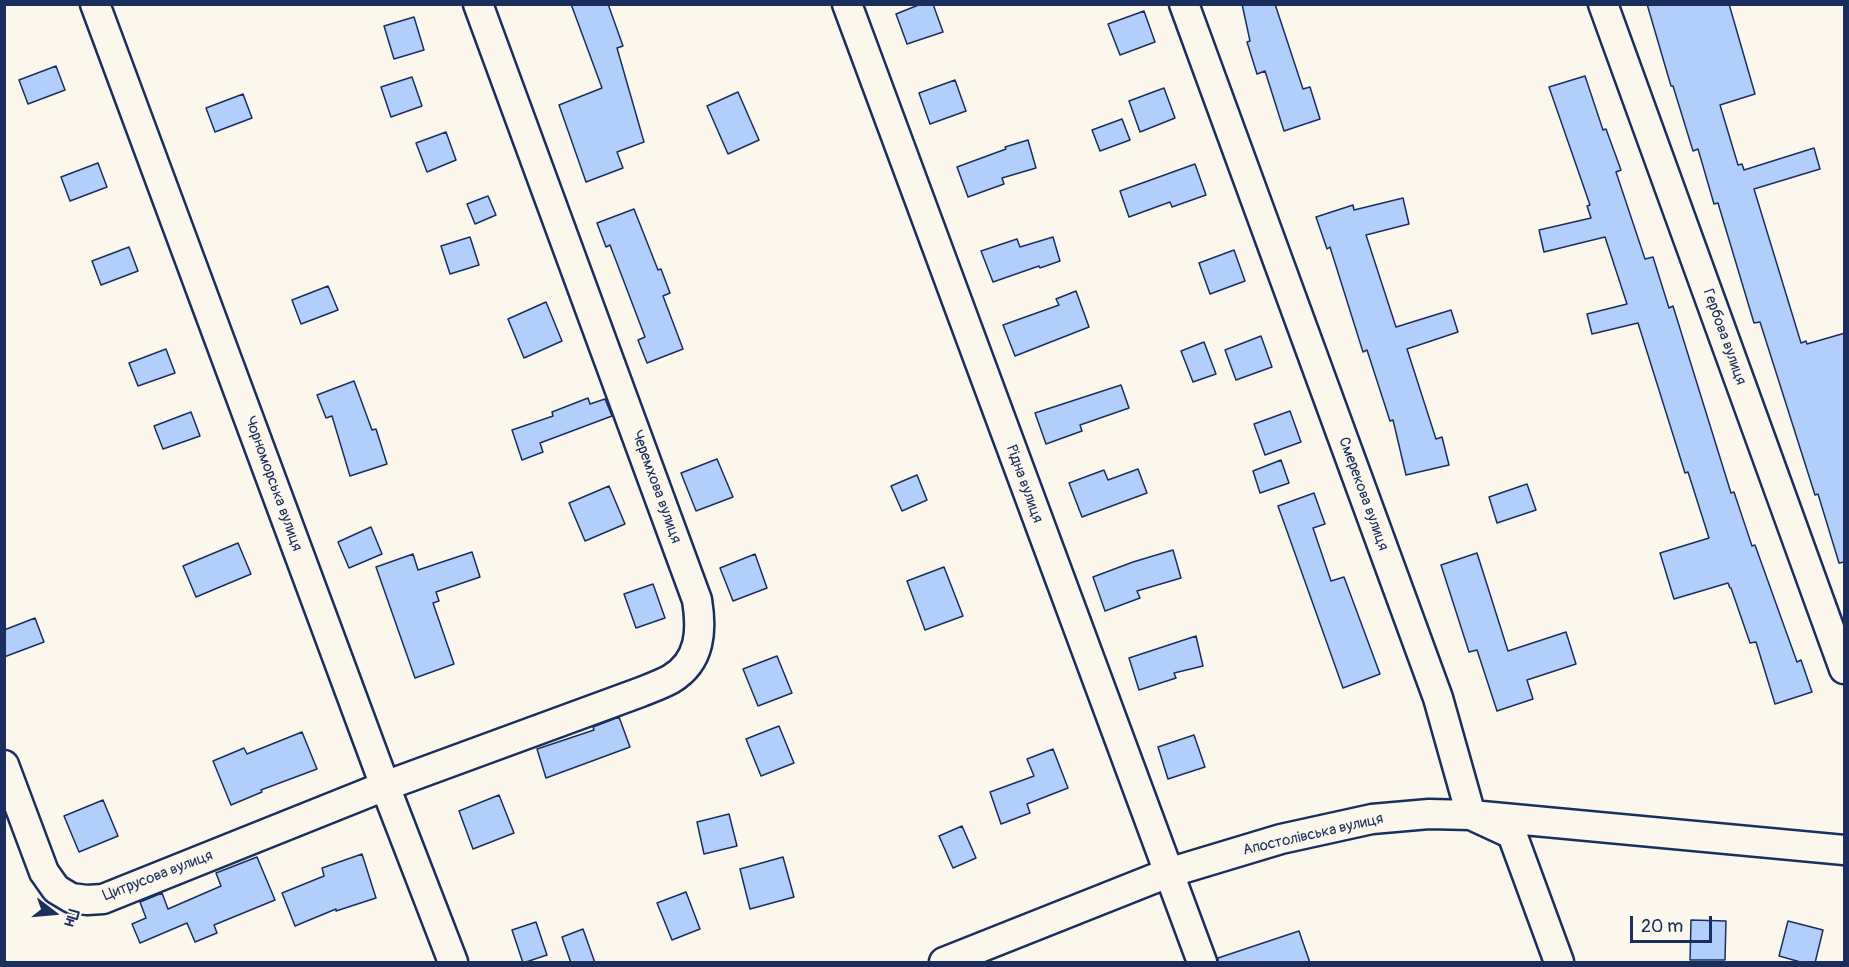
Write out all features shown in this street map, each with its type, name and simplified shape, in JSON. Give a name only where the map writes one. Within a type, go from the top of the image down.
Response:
[{"type":"street","name":"Чорноморська вулиця","points":[[95,4],[385,786],[453,963]]},
{"type":"street","name":"Черемхова вулиця","points":[[385,786],[671,679],[693,657],[700,631],[698,600],[478,4]]},
{"type":"street","name":"Рідна вулиця","points":[[848,4],[1202,963]]},
{"type":"street","name":"Смерекова вулиця","points":[[1184,4],[1438,698],[1471,815]]},
{"type":"street","name":"Гербова вулиця","points":[[1603,4],[1845,669]]},
{"type":"street","name":"Цитрусова вулиця","points":[[4,765],[44,872],[56,889],[71,898],[87,900],[103,899],[132,888],[385,786]]},
{"type":"street","name":"Апостолівська вулиця","points":[[944,963],[1168,873],[1281,839],[1372,819],[1429,814],[1471,815],[1845,850]]},
{"type":"street","points":[[1471,815],[1512,834],[1559,963]]},
{"type":"building","points":[[571,4],[608,4],[623,46],[617,48],[644,142],[617,152],[623,168],[586,182],[559,105],[602,88]]},
{"type":"building","points":[[921,4],[933,4],[943,32],[907,44],[896,14]]},
{"type":"building","points":[[1242,4],[1275,4],[1303,89],[1310,87],[1320,119],[1284,131],[1265,71],[1257,74],[1247,42],[1250,41]]},
{"type":"building","points":[[1647,4],[1729,4],[1755,94],[1720,105],[1738,165],[1742,164],[1744,170],[1814,148],[1820,169],[1754,189],[1801,343],[1806,341],[1807,344],[1845,333],[1845,562],[1839,563],[1760,322],[1754,323],[1718,203],[1714,204],[1698,149],[1693,151]]},
{"type":"building","points":[[1144,11],[1155,42],[1120,55],[1108,24]]},
{"type":"building","points":[[414,17],[424,50],[394,59],[384,26]]},
{"type":"building","points":[[56,66],[65,90],[28,104],[19,80]]},
{"type":"building","points":[[1585,76],[1603,130],[1606,129],[1621,170],[1616,172],[1645,259],[1653,257],[1669,308],[1673,306],[1731,493],[1734,492],[1752,546],[1755,545],[1797,662],[1801,660],[1812,692],[1775,704],[1756,642],[1750,643],[1728,583],[1674,599],[1660,553],[1709,538],[1688,472],[1685,473],[1638,323],[1592,334],[1587,314],[1627,304],[1605,237],[1544,252],[1539,230],[1591,218],[1587,206],[1590,205],[1549,87]]},
{"type":"building","points":[[412,77],[422,106],[391,117],[381,87]]},
{"type":"building","points":[[955,80],[966,111],[930,124],[919,93]]},
{"type":"building","points":[[1164,88],[1175,118],[1140,132],[1129,101]]},
{"type":"building","points":[[738,92],[759,140],[728,154],[707,106]]},
{"type":"building","points":[[243,94],[252,118],[215,132],[206,108]]},
{"type":"building","points":[[1122,119],[1130,140],[1100,151],[1092,130]]},
{"type":"building","points":[[446,132],[456,160],[427,172],[416,143]]},
{"type":"building","points":[[1028,140],[1036,168],[1002,178],[1004,184],[968,197],[957,167]]},
{"type":"building","points":[[98,163],[107,187],[70,201],[61,177]]},
{"type":"building","points":[[1195,164],[1206,195],[1172,207],[1170,202],[1129,217],[1120,191]]},
{"type":"building","points":[[488,196],[496,215],[475,224],[467,204]]},
{"type":"building","points":[[1403,198],[1409,224],[1366,235],[1396,327],[1451,310],[1458,332],[1407,349],[1436,439],[1442,437],[1449,465],[1406,475],[1393,420],[1390,421],[1367,350],[1363,352],[1330,247],[1327,249],[1316,217],[1353,205],[1354,210]]},
{"type":"building","points":[[634,209],[658,270],[661,269],[670,293],[663,296],[683,349],[647,363],[638,340],[645,337],[610,245],[606,247],[597,223]]},
{"type":"building","points":[[470,237],[479,265],[450,274],[441,246]]},
{"type":"building","points":[[1053,237],[1060,261],[993,282],[981,251],[1017,239],[1020,247]]},
{"type":"building","points":[[129,247],[138,271],[101,285],[92,261]]},
{"type":"building","points":[[1234,250],[1245,281],[1210,294],[1199,263]]},
{"type":"building","points":[[328,286],[338,310],[301,324],[292,300]]},
{"type":"building","points":[[1076,291],[1089,327],[1015,356],[1003,325],[1059,305],[1056,299]]},
{"type":"building","points":[[546,302],[562,341],[524,358],[508,319]]},
{"type":"building","points":[[1261,336],[1272,367],[1236,380],[1225,350]]},
{"type":"building","points":[[1204,342],[1216,374],[1193,382],[1181,351]]},
{"type":"building","points":[[166,349],[175,373],[138,386],[129,363]]},
{"type":"building","points":[[354,381],[372,430],[376,429],[387,464],[350,476],[332,416],[326,418],[317,395]]},
{"type":"building","points":[[1121,385],[1129,408],[1080,425],[1082,431],[1046,444],[1035,413]]},
{"type":"building","points":[[588,398],[590,404],[605,399],[612,416],[540,443],[543,452],[522,460],[512,430],[553,416],[552,412]]},
{"type":"building","points":[[1290,411],[1301,442],[1265,455],[1254,424]]},
{"type":"building","points":[[191,412],[200,436],[163,449],[154,426]]},
{"type":"building","points":[[717,459],[733,497],[696,511],[681,473]]},
{"type":"building","points":[[1281,460],[1289,483],[1260,493],[1253,471]]},
{"type":"building","points":[[1138,469],[1147,493],[1082,517],[1069,483],[1104,470],[1108,480]]},
{"type":"building","points":[[917,475],[927,500],[902,511],[891,486]]},
{"type":"building","points":[[1527,484],[1536,510],[1497,523],[1489,497]]},
{"type":"building","points":[[609,486],[625,524],[585,541],[569,503]]},
{"type":"building","points":[[1314,493],[1325,524],[1313,528],[1331,581],[1344,577],[1380,674],[1343,688],[1278,506]]},
{"type":"building","points":[[371,527],[382,554],[349,568],[338,542]]},
{"type":"building","points":[[238,543],[251,574],[196,597],[183,566]]},
{"type":"building","points":[[1173,550],[1181,578],[1137,591],[1140,598],[1105,611],[1093,577]]},
{"type":"building","points":[[472,552],[480,577],[436,592],[439,601],[433,603],[454,664],[415,678],[376,567],[413,554],[418,570]]},
{"type":"building","points":[[1477,553],[1508,651],[1566,632],[1576,664],[1527,680],[1533,699],[1497,711],[1477,650],[1469,652],[1441,565]]},
{"type":"building","points":[[755,554],[767,588],[733,601],[720,568]]},
{"type":"building","points":[[944,567],[963,616],[925,630],[907,581]]},
{"type":"building","points":[[653,584],[665,618],[636,628],[624,594]]},
{"type":"building","points":[[35,618],[44,642],[4,657],[4,630]]},
{"type":"building","points":[[1196,636],[1203,666],[1174,673],[1176,678],[1139,690],[1129,658]]},
{"type":"building","points":[[777,656],[792,693],[758,706],[743,669]]},
{"type":"building","points":[[619,717],[630,747],[546,778],[537,749],[594,730],[593,727]]},
{"type":"building","points":[[779,726],[794,763],[761,776],[746,739]]},
{"type":"building","points":[[302,732],[317,769],[261,790],[262,792],[231,805],[213,761],[244,748],[247,754]]},
{"type":"building","points":[[1194,735],[1205,767],[1168,779],[1158,747]]},
{"type":"building","points":[[1053,749],[1068,788],[1027,804],[1030,813],[1001,824],[990,792],[1034,776],[1027,759]]},
{"type":"building","points":[[499,795],[514,833],[473,849],[459,811]]},
{"type":"building","points":[[103,800],[118,836],[79,852],[64,816]]},
{"type":"building","points":[[729,814],[737,846],[704,854],[697,822]]},
{"type":"building","points":[[962,826],[976,858],[953,868],[939,836]]},
{"type":"building","points":[[362,854],[376,898],[336,911],[336,909],[295,926],[282,893],[324,876],[322,868]]},
{"type":"building","points":[[257,857],[275,900],[214,925],[217,933],[195,942],[187,923],[140,943],[132,924],[146,918],[140,902],[162,893],[168,909],[221,886],[216,873]]},
{"type":"building","points":[[783,857],[794,897],[750,909],[740,869]]},
{"type":"building","points":[[686,892],[700,929],[672,940],[657,903]]},
{"type":"building","points":[[1691,920],[1726,921],[1725,960],[1690,960]]},
{"type":"building","points":[[1788,921],[1823,930],[1815,963],[1804,963],[1779,956]]},
{"type":"building","points":[[536,922],[547,955],[523,963],[512,930]]},
{"type":"building","points":[[583,929],[595,963],[571,963],[562,937]]},
{"type":"building","points":[[1299,931],[1310,963],[1218,963],[1218,958]]}]
